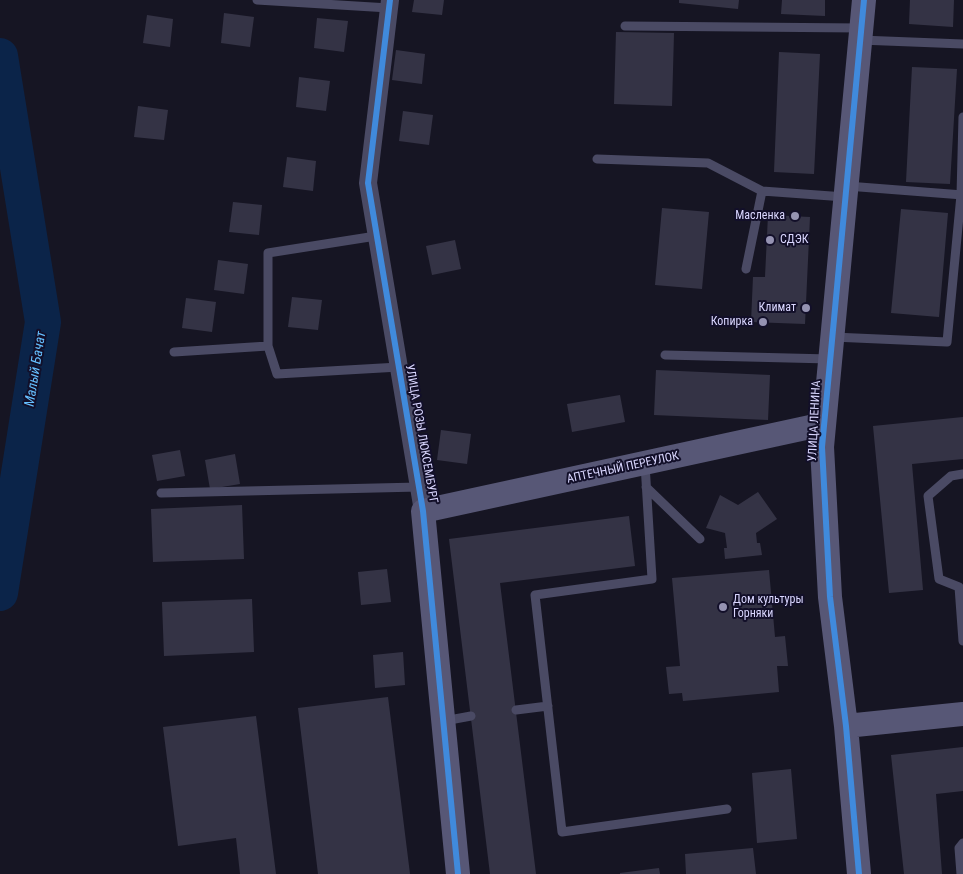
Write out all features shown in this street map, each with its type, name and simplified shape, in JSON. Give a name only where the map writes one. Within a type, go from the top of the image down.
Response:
[{"type":"street","name":"УЛИЦА ЛЕНИНА","points":[[859,874],[846,726],[830,597],[822,447],[864,0]]},
{"type":"street","name":"УЛИЦА РОЗЫ ЛЮКСЕМБУРГ","points":[[389,4],[368,184],[423,511],[458,874]]},
{"type":"street","name":"АПТЕЧНЫЙ ПЕРЕУЛОК","points":[[423,511],[824,424]]},
{"type":"street","points":[[846,726],[963,714]]},
{"type":"lane","points":[[257,0],[389,4]]},
{"type":"lane","points":[[625,26],[861,34],[963,44]]},
{"type":"lane","points":[[665,355],[947,342],[962,195],[963,117]]},
{"type":"lane","points":[[596,159],[708,163],[762,191],[962,195]]},
{"type":"lane","points":[[746,269],[762,191]]},
{"type":"lane","points":[[376,236],[268,253],[268,346],[277,374],[399,368]]},
{"type":"lane","points":[[174,352],[268,346]]},
{"type":"lane","points":[[645,463],[652,579],[535,595],[562,832],[728,809]]},
{"type":"lane","points":[[963,474],[951,476],[928,496],[939,579],[959,587],[962,598],[963,641]]},
{"type":"lane","points":[[646,487],[700,540]]},
{"type":"lane","points":[[161,493],[419,488]]},
{"type":"lane","points":[[516,710],[548,706]]},
{"type":"lane","points":[[443,721],[471,716]]},
{"type":"lane","points":[[962,874],[959,848],[963,843]]},
{"type":"building","points":[[414,0],[444,0],[442,15],[412,12]]},
{"type":"building","points":[[679,0],[739,0],[738,9],[679,3]]},
{"type":"building","points":[[782,0],[825,0],[825,16],[781,14]]},
{"type":"building","points":[[910,0],[954,0],[953,27],[909,24]]},
{"type":"building","points":[[224,13],[254,17],[250,47],[221,43]]},
{"type":"building","points":[[147,15],[173,19],[170,47],[143,43]]},
{"type":"building","points":[[317,18],[348,21],[344,52],[314,48]]},
{"type":"building","points":[[616,32],[674,33],[672,106],[614,104]]},
{"type":"building","points":[[396,50],[425,54],[422,84],[392,80]]},
{"type":"building","points":[[779,52],[820,54],[814,174],[774,172]]},
{"type":"building","points":[[912,67],[957,69],[950,184],[906,182]]},
{"type":"building","points":[[299,77],[330,81],[326,111],[296,107]]},
{"type":"building","points":[[138,106],[168,110],[164,140],[134,137]]},
{"type":"building","points":[[403,111],[433,115],[429,145],[399,141]]},
{"type":"building","points":[[287,157],[316,161],[313,191],[283,187]]},
{"type":"building","points":[[233,202],[262,205],[259,235],[229,232]]},
{"type":"building","points":[[662,208],[709,212],[702,289],[655,285]]},
{"type":"building","points":[[901,209],[948,213],[939,317],[891,313]]},
{"type":"building","points":[[768,215],[810,217],[805,324],[751,322],[753,277],[765,277]]},
{"type":"building","points":[[455,240],[461,269],[432,275],[426,246]]},
{"type":"building","points":[[218,260],[248,264],[244,294],[214,290]]},
{"type":"building","points":[[292,297],[322,300],[318,330],[288,327]]},
{"type":"building","points":[[186,298],[216,302],[212,332],[182,328]]},
{"type":"building","points":[[656,370],[770,375],[768,420],[654,415]]},
{"type":"building","points":[[620,395],[625,422],[572,432],[567,404]]},
{"type":"building","points":[[963,417],[963,459],[912,464],[923,590],[889,593],[873,426]]},
{"type":"building","points":[[441,430],[471,434],[467,464],[437,460]]},
{"type":"building","points":[[180,450],[185,476],[157,481],[152,455]]},
{"type":"building","points":[[235,454],[240,484],[210,489],[205,460]]},
{"type":"building","points":[[758,492],[777,519],[756,533],[757,543],[760,543],[762,555],[725,559],[724,548],[727,548],[725,533],[706,528],[720,495],[738,505]]},
{"type":"building","points":[[242,505],[244,559],[153,562],[151,509]]},
{"type":"building","points":[[629,516],[635,566],[500,583],[536,874],[490,874],[449,539]]},
{"type":"building","points":[[387,569],[391,602],[361,605],[358,572]]},
{"type":"building","name":"Дом культуры Горняки","points":[[769,570],[775,637],[785,636],[788,666],[777,666],[779,692],[683,701],[682,693],[669,694],[666,667],[680,666],[672,578]]},
{"type":"building","points":[[252,599],[254,652],[164,656],[162,602]]},
{"type":"building","points":[[403,652],[405,685],[375,688],[373,655]]},
{"type":"building","points":[[388,697],[410,874],[318,874],[298,708]]},
{"type":"building","points":[[256,716],[276,874],[240,874],[236,838],[178,846],[163,727]]},
{"type":"building","points":[[963,747],[963,791],[936,794],[942,874],[904,874],[891,755]]},
{"type":"building","points":[[791,769],[797,839],[757,843],[752,773]]},
{"type":"building","points":[[753,848],[756,874],[686,874],[685,854]]},
{"type":"building","points":[[659,868],[660,874],[620,874],[620,873]]},
{"type":"waterway","name":"Малый Бачат","points":[[0,56],[43,322],[0,593]]},
{"type":"cycle path","points":[[390,0],[368,183],[423,511],[458,874]]},
{"type":"cycle path","points":[[859,874],[846,726],[830,597],[822,447],[864,0]]},
{"type":"place","name":"Масленка","points":[[795,216]]},
{"type":"place","name":"СДЭК","points":[[770,240]]},
{"type":"place","name":"Климат","points":[[806,308]]},
{"type":"place","name":"Копирка","points":[[763,322]]},
{"type":"place","name":"Дом культуры Горняки","points":[[723,607]]}]
